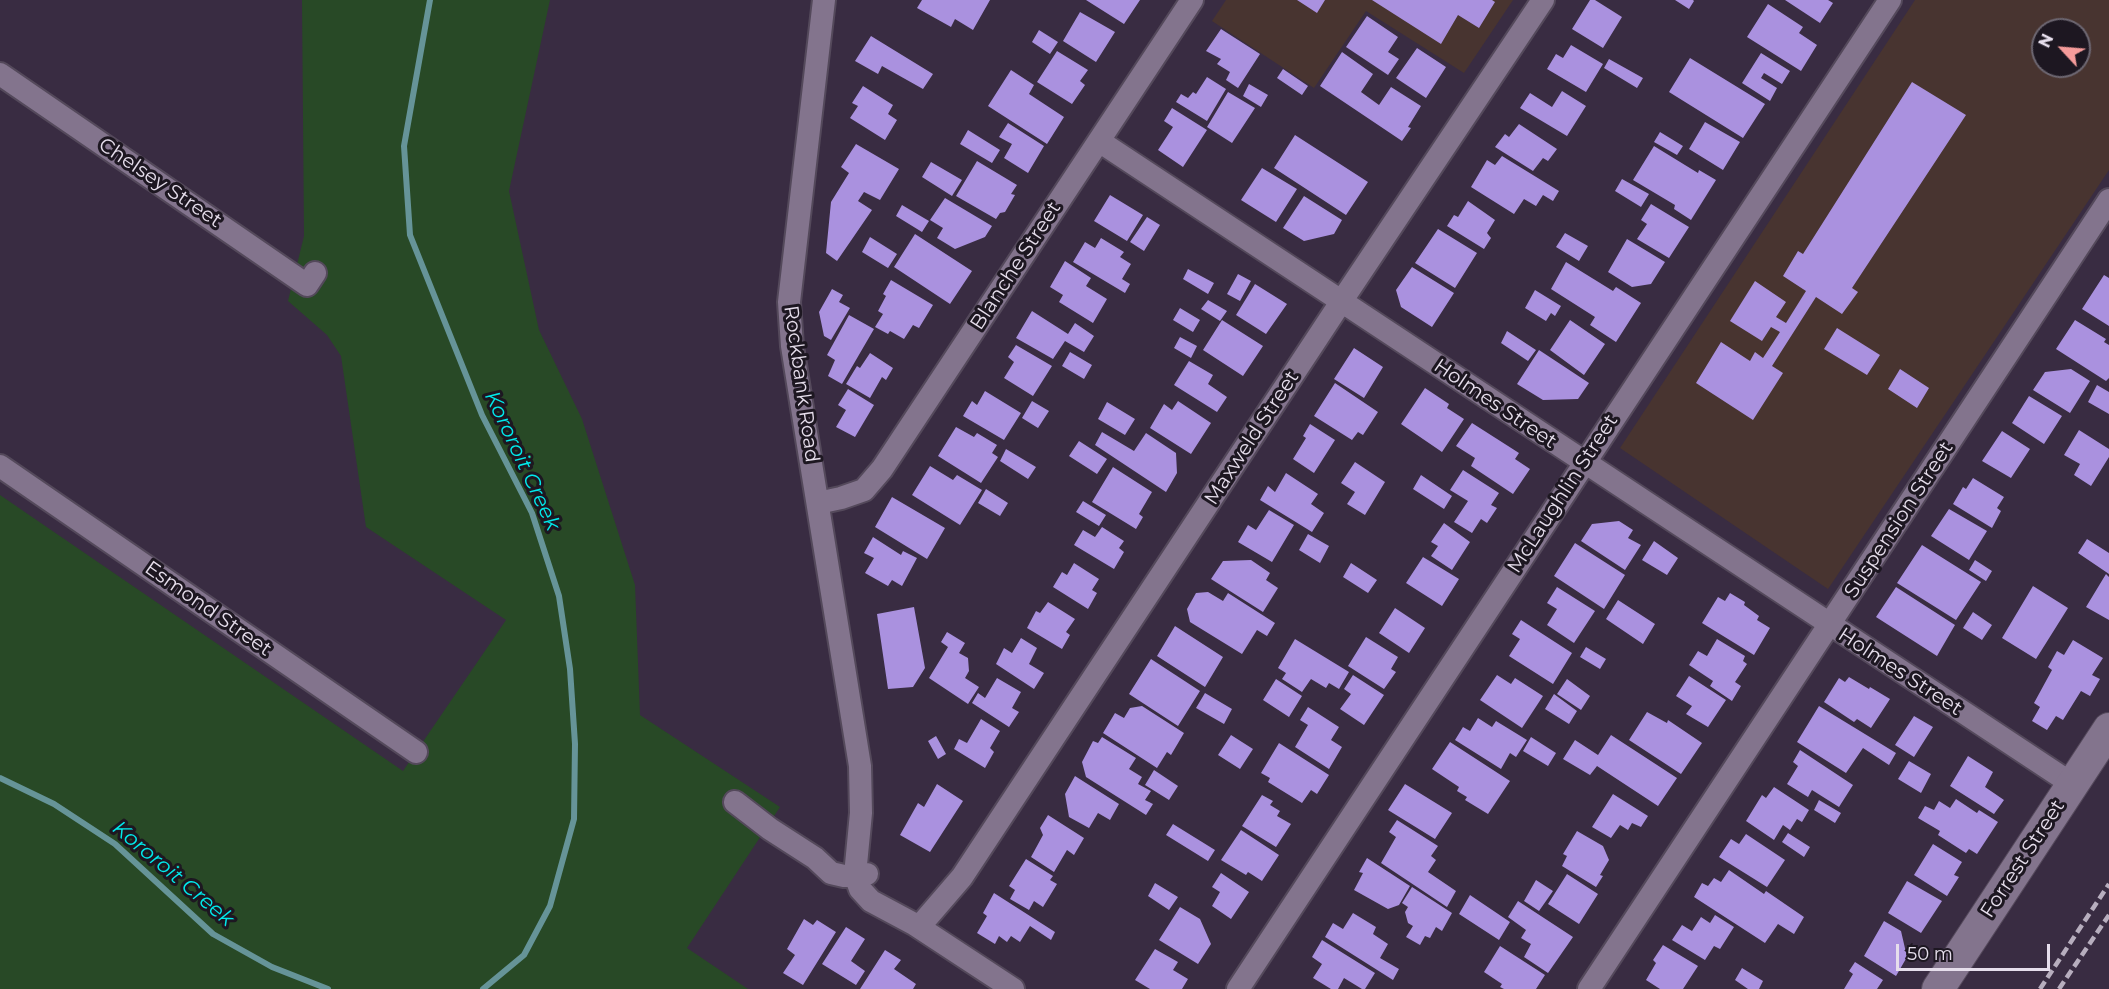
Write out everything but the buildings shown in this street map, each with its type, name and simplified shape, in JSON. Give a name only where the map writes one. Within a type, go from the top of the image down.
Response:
[{"type":"street","name":"Rockbank Road","points":[[824,0],[789,302],[792,346],[860,766],[869,786],[873,815],[866,864],[861,875]]},
{"type":"street","name":"Blanche Street","points":[[818,503],[864,490],[882,469],[1192,0]]},
{"type":"street","name":"Maxweld Street","points":[[922,929],[962,878],[1543,0]]},
{"type":"street","name":"McLaughlin Street","points":[[1238,989],[1890,0]]},
{"type":"street","name":"Chelsey Street","points":[[0,74],[308,285],[315,273]]},
{"type":"street","name":"Holmes Street","points":[[1098,141],[2072,784]]},
{"type":"street","name":"Suspension Street","points":[[1589,989],[2109,200]]},
{"type":"street","name":"Esmond Street","points":[[0,466],[416,752]]},
{"type":"street","name":"Forrest Street","points":[[1938,989],[2109,729]]},
{"type":"street","points":[[735,802],[770,829],[815,858],[831,873],[844,876],[861,875],[922,929],[1012,989]]},
{"type":"shaded area","points":[[1226,0],[1513,0],[1464,73],[1366,11],[1314,88],[1212,21]]},
{"type":"shaded area","points":[[1915,0],[2109,0],[2109,170],[1828,589],[1620,448]]},
{"type":"green space","points":[[302,0],[550,0],[509,191],[539,330],[582,419],[635,585],[640,715],[780,807],[687,948],[748,989],[0,989],[0,495],[403,771],[506,620],[366,527],[341,356],[327,335],[288,301],[304,236]]},
{"type":"waterway","name":"Kororoit Creek","points":[[430,0],[404,146],[410,235],[482,415],[532,513],[559,596],[570,669],[575,744],[574,819],[550,906],[524,955],[483,989]]},
{"type":"waterway","name":"Kororoit Creek","points":[[0,778],[54,804],[115,844],[213,934],[272,967],[328,989]]},
{"type":"railway","points":[[2040,989],[2109,884]]},
{"type":"railway","points":[[2059,989],[2109,915]]}]
